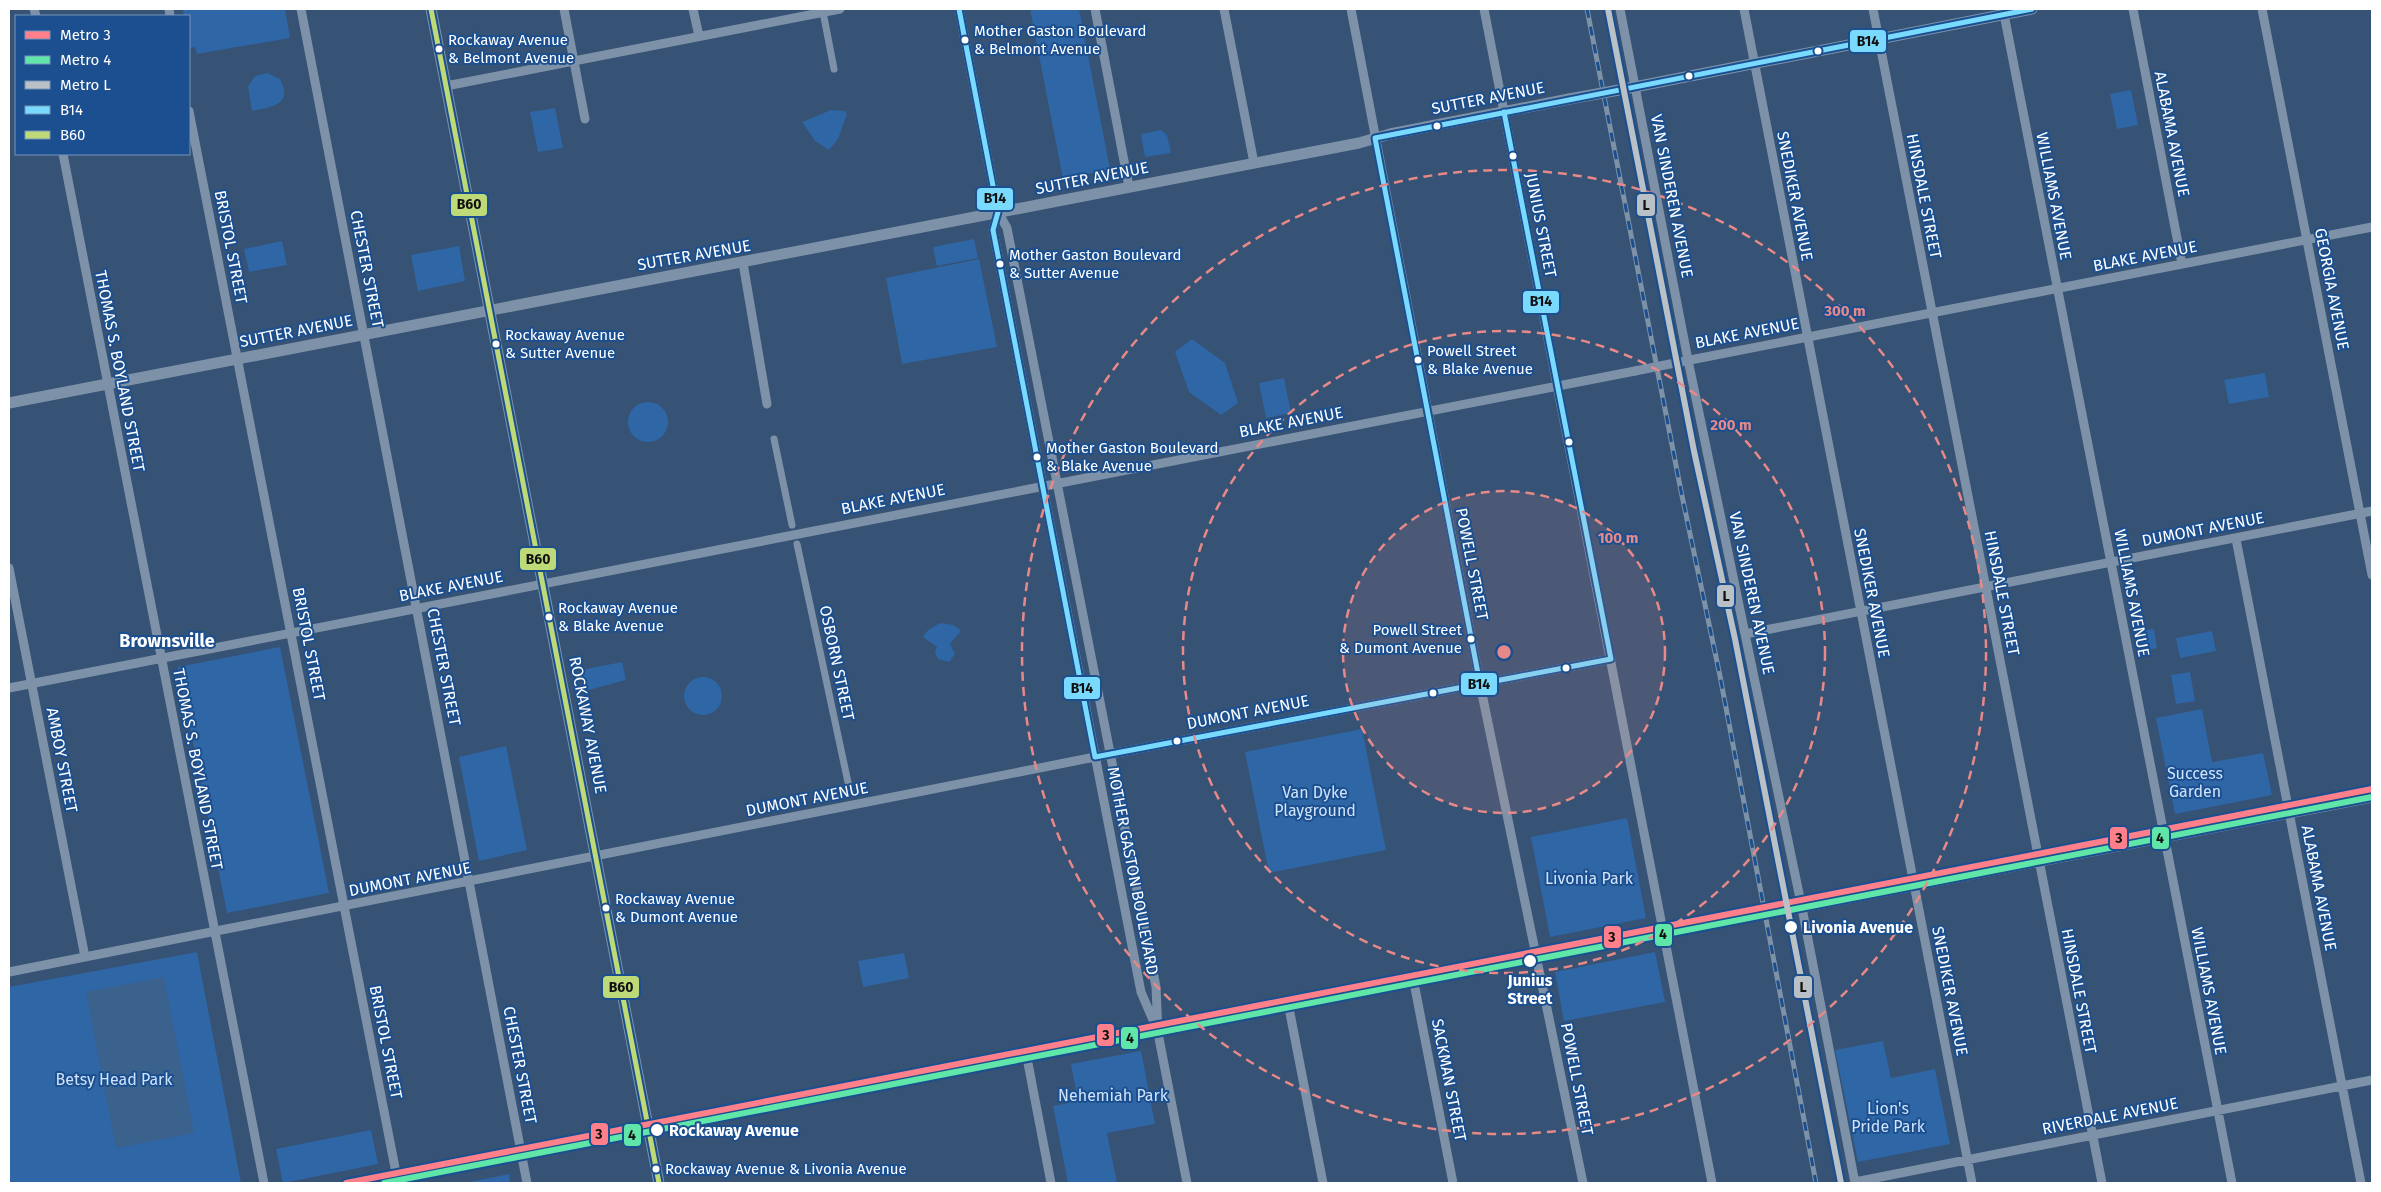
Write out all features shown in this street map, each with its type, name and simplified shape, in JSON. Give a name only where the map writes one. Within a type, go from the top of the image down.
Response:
[{"type":"street","name":"CHESTER STREET","points":[[301,9],[418,608],[527,1183]]},
{"type":"street","name":"ROCKAWAY AVENUE","points":[[431,9],[659,1183]]},
{"type":"street","points":[[564,9],[585,119]]},
{"type":"street","points":[[693,9],[699,36]]},
{"type":"street","points":[[446,86],[823,10],[840,9]]},
{"type":"street","name":"MOTHER GASTON BOULEVARD","points":[[958,9],[998,212],[1007,228],[1156,987],[1158,1033],[1187,1183]]},
{"type":"street","points":[[1095,9],[1129,187]]},
{"type":"street","points":[[1224,9],[1254,163]]},
{"type":"street","name":"POWELL STREET","points":[[1351,9],[1480,684],[1583,1183]]},
{"type":"street","name":"JUNIUS STREET","points":[[1484,9],[1712,1183]]},
{"type":"street","name":"VAN SINDEREN AVENUE","points":[[1620,9],[1687,360],[1802,908],[1855,1183]]},
{"type":"street","name":"SNEDIKER AVENUE","points":[[1744,9],[1972,1183]]},
{"type":"street","name":"HINSDALE STREET","points":[[1873,9],[2102,1183]]},
{"type":"street","name":"SUTTER AVENUE","points":[[9,403],[490,309],[743,263],[998,212],[1359,144],[1375,138],[1504,112],[2004,12],[2032,9]]},
{"type":"street","name":"ALABAMA AVENUE","points":[[2133,9],[2182,264]]},
{"type":"street","name":"GEORGIA AVENUE","points":[[2262,9],[2372,575]]},
{"type":"street","points":[[823,10],[834,70]]},
{"type":"street","name":"WILLIAMS AVENUE","points":[[2004,12],[2232,1183]]},
{"type":"street","name":"BRISTOL STREET","points":[[190,116],[398,1182]]},
{"type":"street","name":"THOMAS S. BOYLAND STREET","points":[[63,155],[264,1183]]},
{"type":"street","name":"MOTHER GASTON BOULEVARD","points":[[998,212],[993,230],[1095,757],[1141,992],[1158,1033]]},
{"type":"street","name":"BLAKE AVENUE","points":[[9,688],[1057,482],[2372,227]]},
{"type":"street","points":[[743,263],[767,404]]},
{"type":"street","points":[[774,438],[792,525]]},
{"type":"street","name":"DUMONT AVENUE","points":[[1745,634],[2372,511]]},
{"type":"street","name":"ALABAMA AVENUE","points":[[2236,539],[2361,1183]]},
{"type":"street","name":"OSBORN STREET","points":[[797,544],[849,787]]},
{"type":"street","name":"AMBOY STREET","points":[[9,568],[85,957]]},
{"type":"street","name":"DUMONT AVENUE","points":[[9,972],[1110,754],[1611,659]]},
{"type":"street","points":[[1802,908],[2372,798]]},
{"type":"street","points":[[383,1183],[398,1182],[649,1131],[1538,960],[1663,934]]},
{"type":"street","name":"SACKMAN STREET","points":[[1414,983],[1453,1183]]},
{"type":"street","points":[[1289,1008],[1323,1183]]},
{"type":"street","points":[[1027,1058],[1052,1183]]},
{"type":"street","name":"RIVERDALE AVENUE","points":[[1855,1183],[1967,1159],[2372,1080]]},
{"type":"green space","points":[[183,9],[285,9],[290,38],[197,54],[195,47],[190,48],[190,15],[184,15]]},
{"type":"green space","points":[[1030,9],[1079,9],[1110,169],[1063,179]]},
{"type":"green space","points":[[267,73],[280,79],[284,88],[284,94],[282,99],[273,106],[252,111],[248,86],[255,76]]},
{"type":"green space","points":[[2131,90],[2138,125],[2117,129],[2110,94]]},
{"type":"green space","points":[[555,108],[563,148],[538,152],[530,112]]},
{"type":"green space","points":[[831,110],[845,111],[847,114],[838,139],[829,150],[815,141],[802,122]]},
{"type":"green space","points":[[1161,130],[1167,135],[1171,153],[1145,157],[1141,134]]},
{"type":"green space","points":[[974,239],[978,258],[937,266],[933,247]]},
{"type":"green space","points":[[282,241],[287,265],[249,272],[244,249]]},
{"type":"green space","points":[[459,246],[465,281],[418,291],[411,255]]},
{"type":"green space","points":[[979,259],[997,347],[902,364],[886,278]]},
{"type":"green space","points":[[1192,339],[1225,363],[1238,403],[1221,415],[1189,392],[1175,352]]},
{"type":"green space","points":[[2265,373],[2269,397],[2229,404],[2224,380]]},
{"type":"green space","points":[[1284,378],[1291,413],[1266,418],[1259,383]]},
{"type":"green space","points":[[644,402],[652,402],[659,405],[665,411],[668,422],[665,433],[659,439],[652,442],[644,442],[637,439],[631,433],[628,426],[628,418],[631,411],[637,405]]},
{"type":"green space","points":[[940,623],[954,625],[961,631],[950,644],[955,654],[949,662],[938,659],[935,653],[937,647],[923,637],[928,630]]},
{"type":"green space","points":[[2154,629],[2157,648],[2142,651],[2139,631]]},
{"type":"green space","points":[[2212,631],[2216,651],[2180,658],[2176,638]]},
{"type":"green space","points":[[280,647],[329,893],[227,913],[178,667]]},
{"type":"green space","points":[[622,662],[626,680],[585,691],[581,670]]},
{"type":"green space","points":[[2190,672],[2195,701],[2176,704],[2171,675]]},
{"type":"green space","points":[[703,677],[717,682],[722,696],[717,710],[703,715],[689,710],[684,696],[689,682]]},
{"type":"green space","name":"Success Garden","points":[[2202,709],[2212,762],[2263,753],[2272,795],[2175,814],[2156,718]]},
{"type":"green space","name":"Van Dyke Playground","points":[[1362,729],[1386,850],[1269,873],[1245,752]]},
{"type":"green space","points":[[506,746],[527,850],[479,861],[459,757]]},
{"type":"green space","name":"Livonia Park","points":[[1627,818],[1646,918],[1550,937],[1531,837]]},
{"type":"green space","name":"Betsy Head Park","points":[[197,952],[241,1183],[9,1183],[9,987]]},
{"type":"green space","points":[[1655,952],[1665,1002],[1564,1021],[1555,972]]},
{"type":"green space","points":[[904,953],[909,978],[863,987],[858,961]]},
{"type":"green space","name":"Lion's Pride Park","points":[[1883,1041],[1891,1078],[1935,1069],[1950,1144],[1858,1162],[1835,1050]]},
{"type":"green space","name":"Nehemiah Park","points":[[1141,1051],[1155,1124],[1107,1133],[1117,1183],[1068,1183],[1053,1106],[1078,1101],[1071,1064]]},
{"type":"green space","points":[[371,1130],[378,1164],[283,1183],[276,1149]]},
{"type":"green space","points":[[509,1174],[510,1183],[465,1183]]},
{"type":"shaded area","points":[[164,977],[194,1133],[116,1148],[86,992]]},
{"type":"railway","points":[[1587,9],[1681,491],[1720,676],[1816,1183]]},
{"type":"metro line","name":"L","points":[[1608,9],[1694,451],[1735,639],[1841,1183]]},
{"type":"metro line","name":"3","points":[[346,1183],[2372,789]]},
{"type":"metro line","name":"4","points":[[384,1183],[2372,797]]},
{"type":"transit line","name":"B60","points":[[431,9],[659,1183]]},
{"type":"transit line","name":"B14","points":[[959,9],[998,212],[993,230],[1095,757],[1611,659],[1504,112]]},
{"type":"transit line","name":"B14","points":[[1480,684],[1375,138],[2032,9]]},
{"type":"place","name":"Mother Gaston Boulevard & Belmont Avenue","points":[[965,40]]},
{"type":"place","name":"Rockaway Avenue & Belmont Avenue","points":[[439,49]]},
{"type":"place","name":"Mother Gaston Boulevard & Sutter Avenue","points":[[1000,264]]},
{"type":"place","name":"Rockaway Avenue & Sutter Avenue","points":[[496,344]]},
{"type":"place","name":"Powell Street & Blake Avenue","points":[[1418,360]]},
{"type":"place","name":"Mother Gaston Boulevard & Blake Avenue","points":[[1037,457]]},
{"type":"place","name":"Rockaway Avenue & Blake Avenue","points":[[549,617]]},
{"type":"place","name":"Powell Street & Dumont Avenue","points":[[1471,639]]},
{"type":"place","name":"Rockaway Avenue & Dumont Avenue","points":[[606,908]]},
{"type":"place","name":"Livonia Avenue","points":[[1791,927]]},
{"type":"place","name":"Junius Street","points":[[1530,961]]},
{"type":"place","name":"Rockaway Avenue","points":[[657,1130]]},
{"type":"place","name":"Rockaway Avenue & Livonia Avenue","points":[[656,1169]]},
{"type":"district","name":"Brownsville","points":[[167,641]]}]
